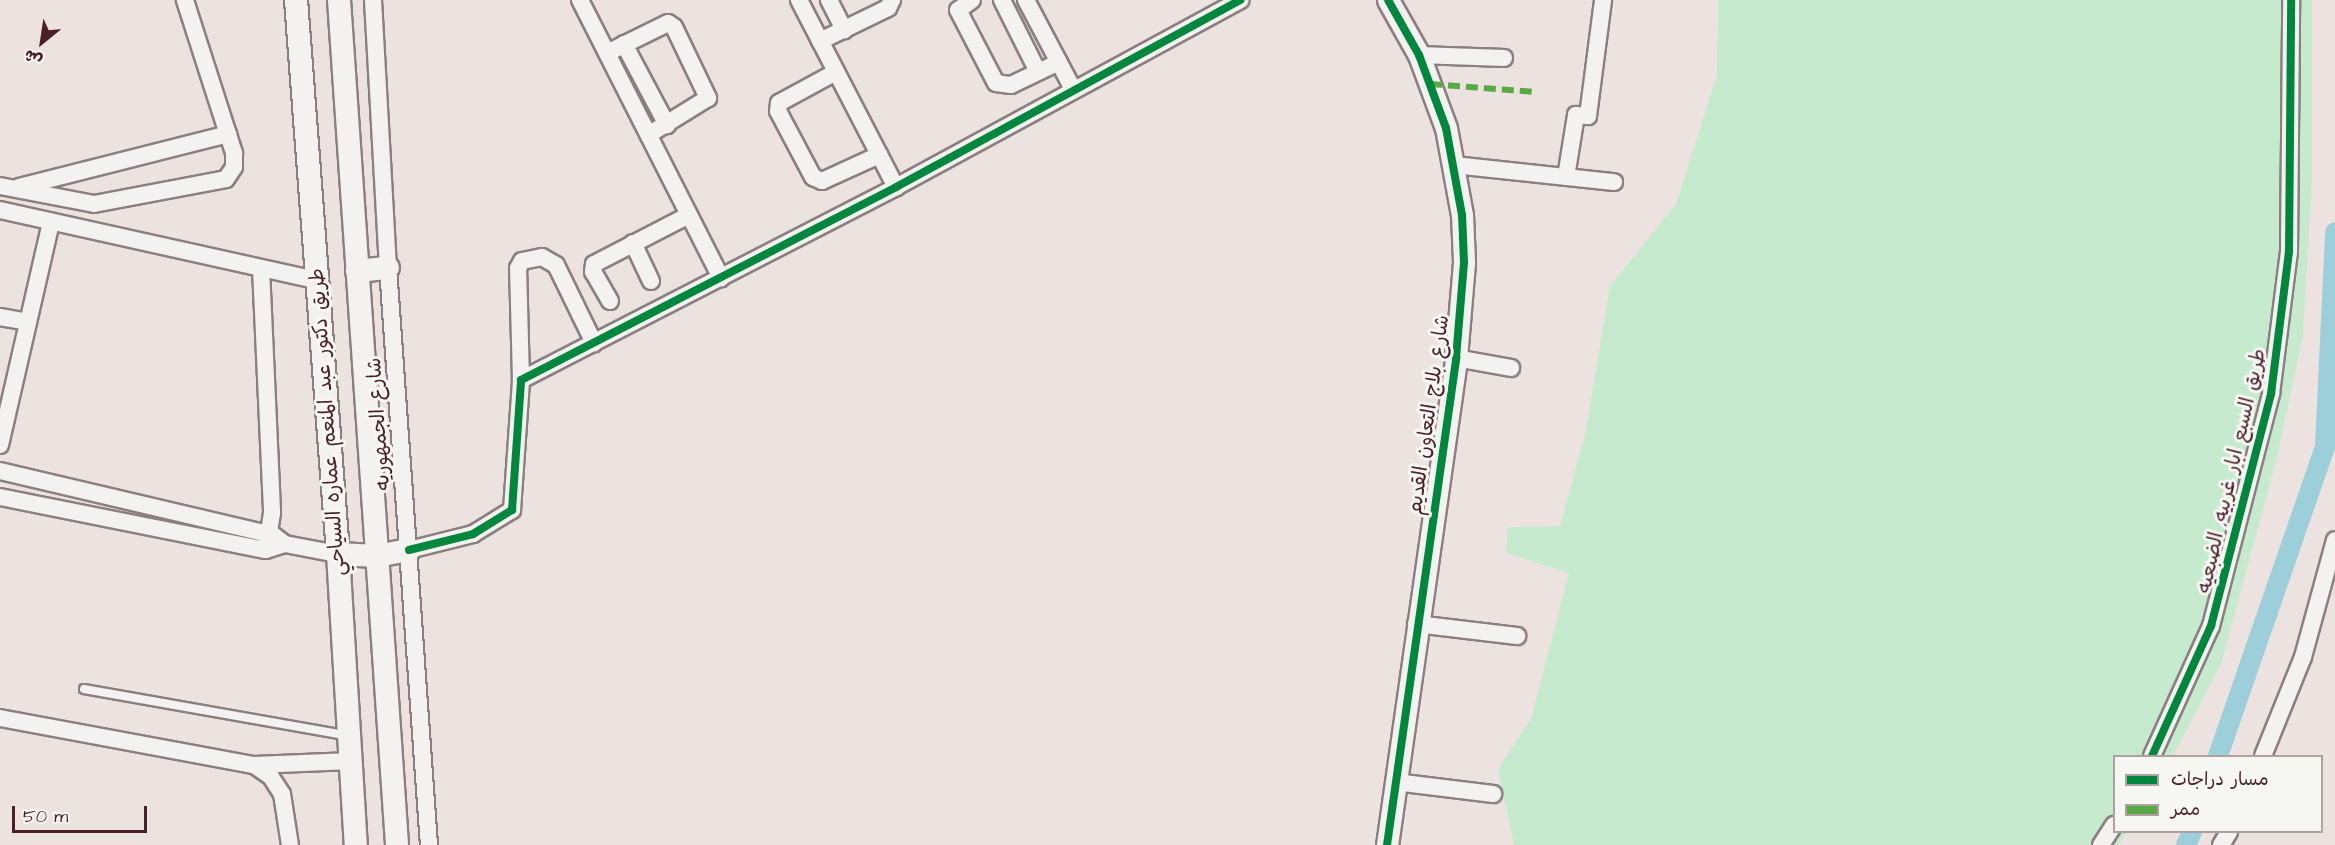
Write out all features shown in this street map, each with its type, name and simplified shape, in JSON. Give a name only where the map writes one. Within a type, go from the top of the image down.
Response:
[{"type":"main road","name":"طريق دكتور عبد المنعم عماره السياحي","points":[[296,0],[338,554],[356,845]]},
{"type":"main road","name":"طريق دكتور عبد المنعم عماره السياحي","points":[[339,0],[396,845]]},
{"type":"main road","points":[[357,271],[388,268]]},
{"type":"main road","points":[[338,554],[377,556],[409,550]]},
{"type":"main road","points":[[352,766],[391,767]]},
{"type":"street","points":[[7,187],[94,204],[226,179],[235,160],[185,0]]},
{"type":"street","name":"شارع الجمهوريه","points":[[373,0],[388,268],[429,845]]},
{"type":"street","points":[[579,0],[687,216],[721,278]]},
{"type":"street","points":[[799,0],[896,187]]},
{"type":"street","points":[[829,0],[844,30]]},
{"type":"street","points":[[820,41],[888,8],[892,0]]},
{"type":"street","points":[[972,0],[958,10],[996,83],[1011,85],[1059,62]]},
{"type":"street","points":[[1002,0],[1038,72]]},
{"type":"street","points":[[1026,0],[1073,89]]},
{"type":"street","points":[[521,380],[896,187],[1240,0]]},
{"type":"street","name":"شارع بلاج التعاون القديم","points":[[1387,845],[1416,624],[1456,358],[1464,262],[1462,215],[1446,128],[1419,55],[1388,0]]},
{"type":"street","points":[[1566,177],[1576,115],[1588,116],[1603,0]]},
{"type":"street","name":"طريق السبع ابار غربيه, الضبعيه","points":[[2152,755],[2211,626],[2271,394],[2289,252],[2291,0]]},
{"type":"street","points":[[606,53],[668,23],[674,27],[708,98],[648,135]]},
{"type":"street","points":[[624,44],[667,125]]},
{"type":"street","points":[[1419,55],[1504,58]]},
{"type":"street","points":[[836,72],[779,103],[778,111],[813,177],[822,181],[879,154]]},
{"type":"street","points":[[7,187],[228,134]]},
{"type":"street","points":[[1454,165],[1614,182]]},
{"type":"street","points":[[0,210],[317,280]]},
{"type":"street","points":[[610,301],[592,268],[633,243],[687,216]]},
{"type":"street","points":[[0,445],[3,421],[51,222]]},
{"type":"street","points":[[633,243],[651,281]]},
{"type":"street","points":[[409,550],[473,534],[512,510],[521,380],[518,268],[522,261],[542,257],[556,265],[594,343]]},
{"type":"street","points":[[261,268],[272,513],[268,542]]},
{"type":"street","points":[[0,317],[28,322]]},
{"type":"street","points":[[1456,358],[1511,368]]},
{"type":"street","points":[[0,471],[268,542]]},
{"type":"street","points":[[0,497],[338,554]]},
{"type":"street","points":[[2263,755],[2303,657],[2335,540]]},
{"type":"street","points":[[1416,624],[1517,636]]},
{"type":"street","points":[[0,718],[254,765],[352,766]]},
{"type":"street","points":[[254,765],[271,777],[282,794],[290,845]]},
{"type":"street","points":[[1395,782],[1493,794]]},
{"type":"street","points":[[2101,845],[2113,828]]},
{"type":"lane","points":[[84,688],[350,735]]},
{"type":"green space","points":[[1718,0],[2312,0],[2312,178],[2303,334],[2278,453],[2221,664],[2174,755],[2113,755],[2113,833],[2126,833],[2118,845],[1514,845],[1498,769],[1531,719],[1569,573],[1506,553],[1508,527],[1560,526],[1586,431],[1610,286],[1676,204],[1717,75]]},
{"type":"waterway","points":[[2218,755],[2325,447],[2335,232]]},
{"type":"waterway","points":[[2186,845],[2192,833]]},
{"type":"marked path","points":[[1430,84],[1536,92]]},
{"type":"cycle path","points":[[409,550],[473,534],[512,510],[521,380],[896,187],[1240,0]]},
{"type":"cycle path","points":[[1387,845],[1456,358],[1464,262],[1462,215],[1446,128],[1419,55],[1388,0]]},
{"type":"cycle path","points":[[2152,755],[2211,626],[2271,394],[2289,252],[2291,0]]}]
